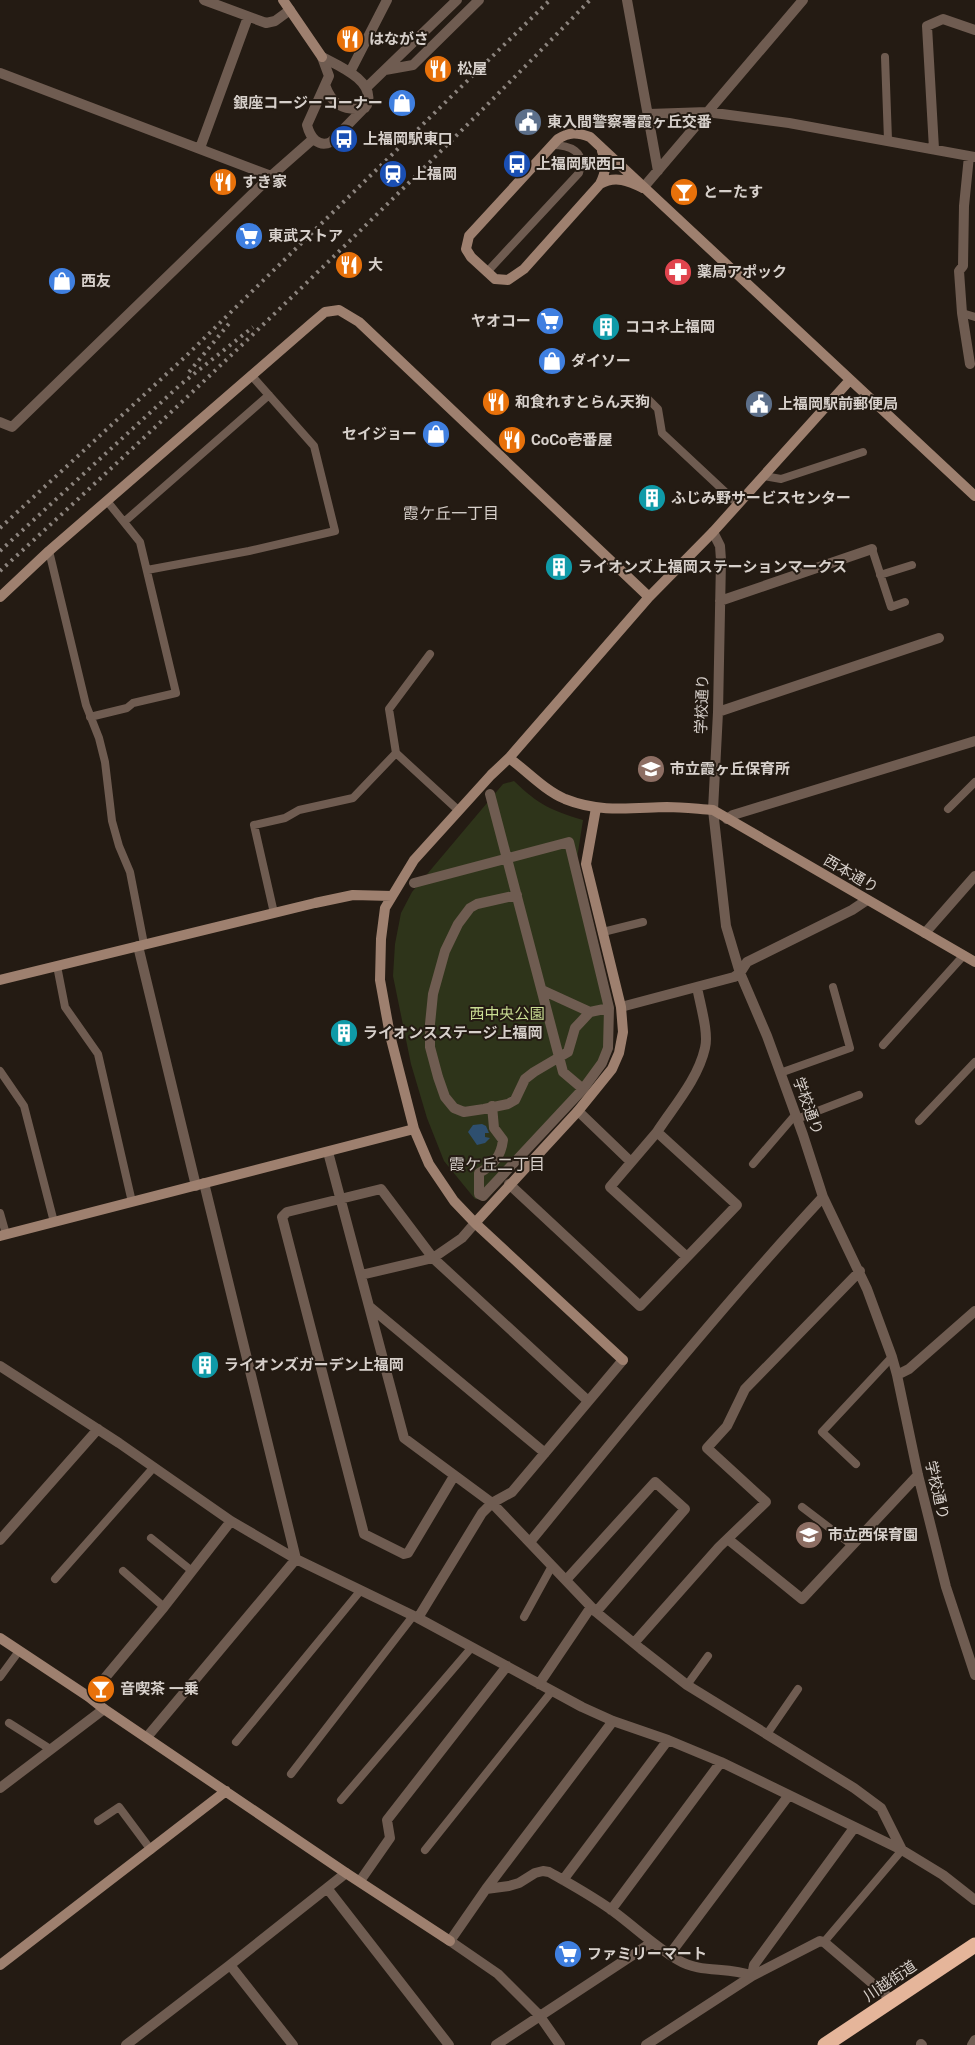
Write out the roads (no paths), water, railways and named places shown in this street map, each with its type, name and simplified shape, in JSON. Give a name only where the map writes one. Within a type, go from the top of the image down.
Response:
[{"type":"highway","name":"川越街道","points":[[825,2045],[975,1945]]},
{"type":"street","points":[[204,0],[217,2],[248,17],[270,23],[290,10]]},
{"type":"street","points":[[283,0],[322,57],[328,96],[346,108],[364,108]]},
{"type":"street","points":[[348,71],[387,0]]},
{"type":"street","points":[[366,88],[457,0]]},
{"type":"street","points":[[384,70],[413,65],[479,0]]},
{"type":"street","points":[[627,0],[658,171]]},
{"type":"street","points":[[643,188],[803,0]]},
{"type":"street","points":[[200,148],[248,17]]},
{"type":"street","points":[[934,149],[927,26],[943,19],[975,30]]},
{"type":"street","points":[[322,57],[348,71],[366,88],[370,97],[364,108],[331,142],[326,144],[320,143],[313,139],[308,130],[308,121],[327,80],[337,70],[348,71]]},
{"type":"street","points":[[0,72],[271,176]]},
{"type":"street","points":[[649,114],[707,112],[789,123],[972,157],[964,206],[964,266],[959,272],[962,313],[970,364]]},
{"type":"street","points":[[600,147],[606,167],[600,184],[516,276],[508,280],[495,279],[471,257],[466,249],[469,236],[552,145],[566,134],[575,132],[590,137],[975,496]]},
{"type":"street","points":[[0,422],[12,427],[271,176],[313,139]]},
{"type":"street","points":[[600,184],[612,178],[621,179],[643,188]]},
{"type":"street","points":[[0,597],[107,501],[325,312],[339,310],[359,322],[649,597]]},
{"type":"street","points":[[415,1617],[482,1513],[492,1503],[512,1492],[587,1400],[623,1360],[454,1201],[429,1164],[414,1129],[390,1035],[380,980],[380,939],[385,908],[414,860],[458,810],[509,758],[649,597],[713,532],[850,381]]},
{"type":"street","name":"学校通り","points":[[713,532],[720,546],[721,560],[718,712],[713,810],[726,926],[740,973],[780,1073],[822,1197],[860,1271],[892,1358],[918,1475],[946,1587],[975,1675]]},
{"type":"street","points":[[720,601],[872,549]]},
{"type":"street","points":[[718,712],[939,638]]},
{"type":"street","points":[[727,819],[742,812],[975,741]]},
{"type":"street","points":[[509,758],[540,783],[563,798],[596,808],[630,810],[667,807],[713,810]]},
{"type":"street","points":[[490,794],[563,1072],[584,1089]]},
{"type":"street","points":[[361,1276],[433,1258],[462,1238],[509,1184],[578,1111],[612,1069],[619,1053],[623,1032],[621,1007],[586,864],[596,808]]},
{"type":"street","name":"西本通り","points":[[713,810],[975,962]]},
{"type":"street","points":[[414,883],[569,842],[609,1008],[608,1048],[602,1063],[584,1089],[483,1196],[478,1194],[480,1173],[490,1167],[497,1159],[504,1140],[494,1128],[492,1106]]},
{"type":"street","points":[[925,933],[975,876]]},
{"type":"street","points":[[0,980],[353,895],[392,896]]},
{"type":"street","points":[[517,895],[476,904],[470,908],[458,924],[444,951],[433,994],[430,1047],[445,1097],[454,1108],[464,1112],[508,1104],[515,1100],[525,1079],[568,1052],[575,1028],[590,1012],[609,1008]]},
{"type":"street","points":[[621,1007],[734,977],[740,973],[747,962],[852,910],[867,900]]},
{"type":"street","points":[[141,945],[296,1560]]},
{"type":"street","points":[[687,1257],[610,1187],[657,1132],[695,1073],[705,1047],[705,1031],[697,987]]},
{"type":"street","points":[[542,990],[590,1012]]},
{"type":"street","points":[[578,1111],[631,1162]]},
{"type":"street","points":[[3,1235],[414,1129]]},
{"type":"street","points":[[509,1184],[640,1306],[737,1205],[657,1132]]},
{"type":"street","points":[[328,1152],[404,1438],[492,1503],[594,1610],[687,1685],[854,1788],[881,1808],[902,1850]]},
{"type":"street","points":[[454,1476],[408,1553],[404,1554],[364,1534],[282,1217],[287,1212],[381,1189],[433,1258],[587,1400]]},
{"type":"street","points":[[530,1542],[682,1357],[773,1250],[822,1197]]},
{"type":"street","points":[[634,1643],[719,1547],[729,1540],[766,1502],[707,1448],[727,1426],[745,1390],[860,1271]]},
{"type":"street","points":[[370,1307],[545,1452]]},
{"type":"street","points":[[897,1375],[909,1368],[975,1311]]},
{"type":"street","points":[[2,1370],[98,1429],[231,1521],[296,1560],[415,1617],[552,1691],[613,1721],[668,1740],[721,1762],[902,1850],[943,1875],[975,1900]]},
{"type":"street","points":[[0,1540],[98,1429]]},
{"type":"street","points":[[729,1540],[802,1599],[918,1475]]},
{"type":"street","points":[[539,1684],[594,1610],[685,1510],[655,1482],[566,1580]]},
{"type":"street","points":[[89,1696],[164,1607],[231,1521]]},
{"type":"street","points":[[147,1737],[296,1560]]},
{"type":"street","points":[[0,1638],[89,1696],[104,1709],[498,1974],[540,2015],[560,2045]]},
{"type":"street","points":[[360,1881],[390,1838],[387,1820],[507,1666]]},
{"type":"street","points":[[0,1788],[104,1709]]},
{"type":"street","points":[[450,1941],[486,1889],[613,1721]]},
{"type":"street","points":[[563,1880],[668,1740]]},
{"type":"street","points":[[611,1910],[721,1762]]},
{"type":"street","points":[[0,1965],[226,1791]]},
{"type":"street","points":[[670,1954],[790,1794]]},
{"type":"street","points":[[752,1976],[754,1965],[854,1828]]},
{"type":"street","points":[[486,1889],[509,1886],[542,1870],[563,1880],[611,1910],[651,1943],[679,1961],[710,1970],[739,1971],[752,1976]]},
{"type":"street","points":[[126,2045],[139,2041],[346,1872]]},
{"type":"street","points":[[326,1888],[449,2045]]},
{"type":"street","points":[[646,2045],[752,1976],[820,1942],[824,1942],[893,2001]]},
{"type":"street","points":[[496,2045],[651,1943]]},
{"type":"street","points":[[230,1965],[293,2045]]},
{"type":"street","points":[[972,2045],[975,2040]]},
{"type":"lane","points":[[885,56],[888,140]]},
{"type":"lane","points":[[486,272],[579,172],[582,166],[581,159],[576,151],[565,145],[552,145]]},
{"type":"lane","points":[[962,313],[975,316]]},
{"type":"lane","points":[[147,570],[249,551],[335,531],[314,446],[251,376]]},
{"type":"lane","points":[[124,522],[269,395]]},
{"type":"lane","points":[[648,399],[658,409],[662,433],[738,504]]},
{"type":"lane","points":[[764,476],[782,479],[863,452]]},
{"type":"lane","points":[[90,717],[127,708],[133,703],[176,693],[140,542],[107,501]]},
{"type":"lane","points":[[872,549],[891,607],[905,602]]},
{"type":"lane","points":[[49,552],[82,690],[105,762],[112,820],[119,846],[130,872],[141,945]]},
{"type":"lane","points":[[880,575],[912,565]]},
{"type":"lane","points":[[430,654],[389,709],[396,753],[458,810]]},
{"type":"lane","points":[[274,913],[254,825],[285,818],[299,810],[353,798],[396,753]]},
{"type":"lane","points":[[948,809],[975,782]]},
{"type":"lane","points":[[602,932],[643,922]]},
{"type":"lane","points":[[882,1045],[964,955]]},
{"type":"lane","points":[[57,966],[65,1007],[98,1054],[132,1202]]},
{"type":"lane","points":[[780,1073],[850,1048],[833,987]]},
{"type":"lane","points":[[919,1122],[975,1062]]},
{"type":"lane","points":[[0,1071],[24,1106],[54,1222]]},
{"type":"lane","points":[[753,1164],[796,1117],[859,1095]]},
{"type":"lane","points":[[0,1213],[3,1235]]},
{"type":"lane","points":[[856,1464],[822,1432],[892,1358]]},
{"type":"lane","points":[[55,1579],[154,1467]]},
{"type":"lane","points":[[802,1507],[852,1545]]},
{"type":"lane","points":[[150,1538],[192,1570]]},
{"type":"lane","points":[[524,1617],[552,1566]]},
{"type":"lane","points":[[123,1571],[164,1607]]},
{"type":"lane","points":[[236,1742],[360,1590]]},
{"type":"lane","points":[[291,1774],[415,1617]]},
{"type":"lane","points":[[341,1800],[472,1647]]},
{"type":"lane","points":[[0,1677],[19,1651]]},
{"type":"lane","points":[[687,1685],[708,1656]]},
{"type":"lane","points":[[767,1734],[798,1689]]},
{"type":"lane","points":[[425,1850],[552,1691]]},
{"type":"lane","points":[[9,1723],[50,1749]]},
{"type":"lane","points":[[98,1821],[119,1807],[151,1850]]},
{"type":"lane","points":[[824,1942],[902,1850]]},
{"type":"water","points":[[482,1124],[486,1126],[489,1133],[485,1133],[485,1137],[490,1138],[485,1143],[477,1145],[468,1132],[473,1125]]},
{"type":"railway","points":[[0,528],[185,357],[550,0]]},
{"type":"railway","points":[[0,571],[299,290],[446,146],[590,0]]},
{"type":"railway","points":[[189,372],[232,320]]},
{"type":"railway","points":[[0,551],[180,385],[253,327]]},
{"type":"place","name":"はながさ","points":[[350,39]]},
{"type":"place","name":"松屋","points":[[438,69]]},
{"type":"place","name":"銀座コージーコーナー","points":[[402,103]]},
{"type":"place","name":"東入間警察署霞ヶ丘交番","points":[[528,122]]},
{"type":"place","name":"上福岡駅東口","points":[[344,139]]},
{"type":"place","name":"上福岡駅西口","points":[[517,164]]},
{"type":"place","name":"上福岡","points":[[393,174]]},
{"type":"place","name":"すき家","points":[[223,182]]},
{"type":"place","name":"とーたす","points":[[684,192]]},
{"type":"place","name":"東武ストア","points":[[249,236]]},
{"type":"place","name":"大","points":[[349,265]]},
{"type":"place","name":"薬局アポック","points":[[678,272]]},
{"type":"place","name":"西友","points":[[62,281]]},
{"type":"place","name":"ヤオコー","points":[[550,321]]},
{"type":"place","name":"ココネ上福岡","points":[[606,327]]},
{"type":"place","name":"ダイソー","points":[[552,361]]},
{"type":"place","name":"和食れすとらん天狗","points":[[496,402]]},
{"type":"place","name":"上福岡駅前郵便局","points":[[759,404]]},
{"type":"place","name":"セイジョー","points":[[436,434]]},
{"type":"place","name":"CoCo壱番屋","points":[[512,440]]},
{"type":"place","name":"ふじみ野サービスセンター","points":[[652,498]]},
{"type":"place","name":"ライオンズ上福岡ステーションマークス","points":[[559,567]]},
{"type":"place","name":"市立霞ヶ丘保育所","points":[[651,769]]},
{"type":"place","name":"ライオンスステージ上福岡","points":[[344,1033]]},
{"type":"place","name":"ライオンズガーデン上福岡","points":[[205,1365]]},
{"type":"place","name":"市立西保育園","points":[[809,1535]]},
{"type":"place","name":"音喫茶 一乗","points":[[101,1689]]},
{"type":"place","name":"ファミリーマート","points":[[568,1954]]},
{"type":"district","name":"霞ケ丘一丁目","points":[[451,513]]},
{"type":"district","name":"霞ケ丘二丁目","points":[[497,1164]]},
{"type":"park label","name":"西中央公園","points":[[507,1014]]}]
